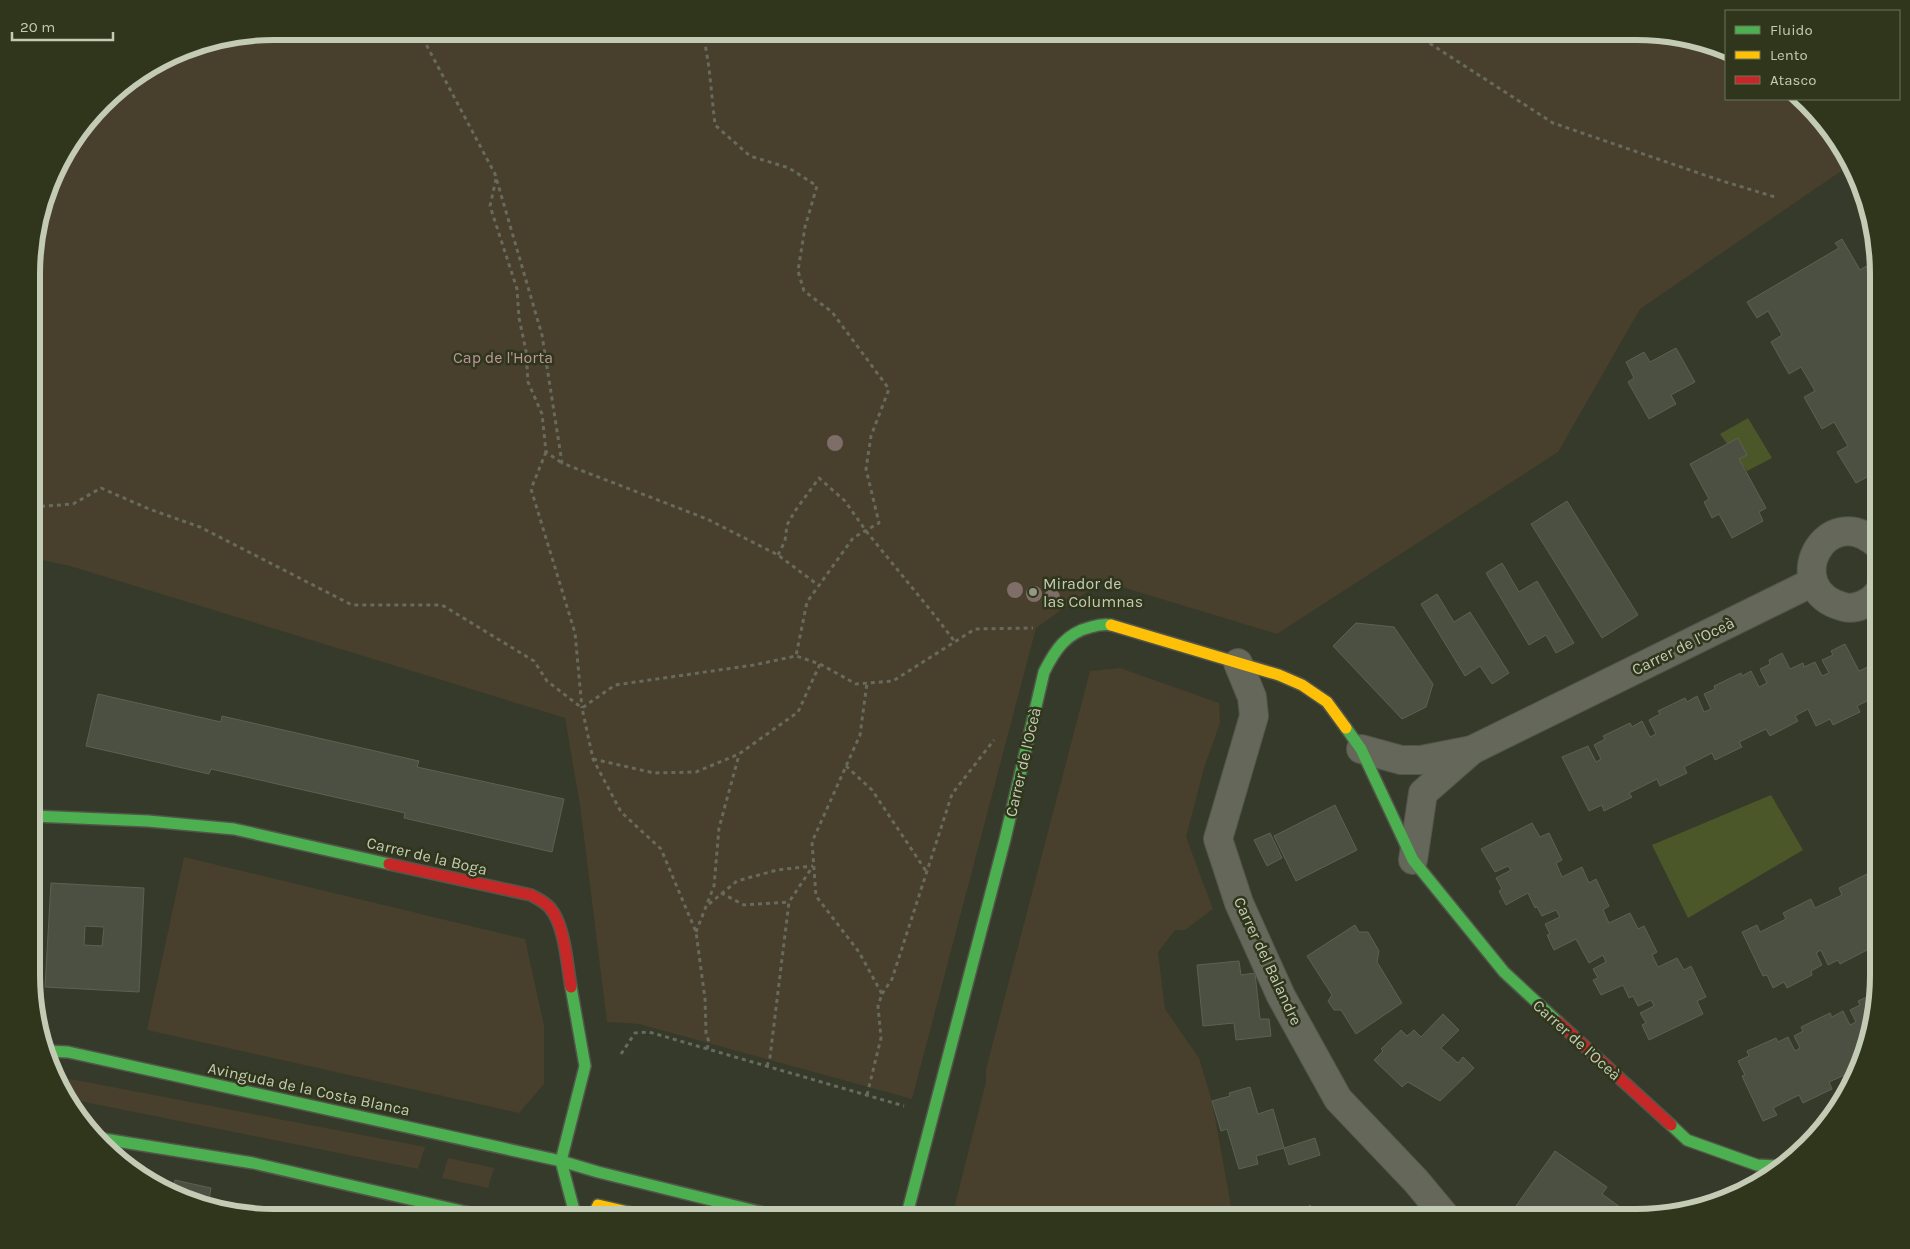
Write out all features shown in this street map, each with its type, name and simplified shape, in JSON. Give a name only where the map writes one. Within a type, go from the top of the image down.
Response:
[{"type":"street","points":[[1870,537],[1857,532],[1844,531],[1832,534],[1822,542],[1815,552],[1811,564],[1813,582],[1821,595],[1833,604],[1848,608],[1862,605],[1870,601]]},
{"type":"street","name":"Carrer de l'Oceà","points":[[1413,860],[1422,793],[1472,750],[1813,582]]},
{"type":"street","name":"Carrer de l'Oceà","points":[[908,1209],[1006,839],[1044,672],[1054,650],[1069,636],[1082,629],[1108,624],[1279,675],[1302,685],[1327,702],[1361,749],[1413,860],[1504,972],[1687,1140],[1757,1165],[1772,1166]]},
{"type":"street","name":"Carrer del Balandre","points":[[1238,664],[1252,697],[1254,716],[1218,839],[1240,903],[1281,996],[1338,1100],[1416,1181],[1439,1209]]},
{"type":"street","name":"Carrer de l'Oceà","points":[[1361,749],[1401,760],[1421,760],[1472,750]]},
{"type":"street","name":"Carrer de la Boga","points":[[40,816],[148,821],[234,829],[530,895],[547,904],[556,914],[561,933],[585,1066],[561,1162]]},
{"type":"street","name":"Avinguda de la Costa Blanca","points":[[52,1051],[68,1052],[561,1162],[749,1209]]},
{"type":"street","points":[[107,1139],[253,1163],[453,1209]]},
{"type":"street","points":[[561,1162],[574,1209]]},
{"type":"street","points":[[596,1209],[598,1205],[615,1209]]},
{"type":"street","points":[[728,1209],[733,1205]]},
{"type":"path","points":[[423,40],[496,179],[542,335],[562,463]]},
{"type":"path","points":[[704,40],[715,125],[750,156],[788,168],[817,186],[805,227],[798,271],[804,291],[832,312],[889,389],[871,436],[866,469],[879,524],[853,538],[807,602],[796,656]]},
{"type":"path","points":[[1425,40],[1554,123],[1716,179],[1775,197]]},
{"type":"path","points":[[496,179],[490,206],[517,289],[519,318],[526,351],[528,382],[542,414],[546,452],[531,489],[575,633],[582,708],[593,759],[621,812],[661,849],[696,932],[705,999],[706,1034],[709,1042],[707,1049]]},
{"type":"path","points":[[546,452],[562,463],[707,519],[778,555],[818,585]]},
{"type":"path","points":[[778,555],[795,511],[819,478],[845,501],[866,531],[955,642]]},
{"type":"path","points":[[40,506],[73,504],[101,488],[149,509],[200,527],[352,605],[442,605],[534,661],[547,681],[582,708]]},
{"type":"path","points":[[582,708],[615,685],[754,665],[796,656],[820,664],[856,684],[893,681],[975,629],[1036,628]]},
{"type":"path","points":[[593,759],[654,773],[696,772],[739,754],[798,712],[820,664]]},
{"type":"path","points":[[867,683],[860,735],[812,842],[816,896],[859,952],[882,994]]},
{"type":"path","points":[[867,1095],[881,1038],[878,1006],[882,994],[892,979],[952,794],[994,741],[1002,736]]},
{"type":"path","points":[[696,932],[714,886],[719,828],[739,754]]},
{"type":"path","points":[[846,766],[872,790],[926,871]]},
{"type":"path","points":[[707,905],[737,881],[777,870],[814,866]]},
{"type":"path","points":[[767,1066],[770,1057],[790,902],[814,866]]},
{"type":"path","points":[[721,893],[744,905],[790,902]]},
{"type":"path","points":[[621,1054],[635,1033],[649,1032],[911,1108]]},
{"type":"green space","name":"Cap de l'Horta","points":[[274,40],[1636,40],[1667,42],[1697,48],[1725,58],[1725,100],[1792,100],[1822,131],[1845,168],[1640,309],[1558,452],[1277,634],[1102,581],[1036,628],[912,1099],[639,1024],[607,1022],[580,805],[565,718],[70,566],[40,560],[40,274],[44,228],[52,199],[64,170],[79,144],[108,108],[131,88],[170,64],[199,52],[228,44]]},
{"type":"green space","points":[[1120,668],[1219,703],[1220,723],[1204,768],[1186,837],[1213,909],[1185,930],[1175,930],[1158,952],[1165,1009],[1199,1058],[1212,1101],[1232,1209],[954,1209],[986,1082],[986,1069],[1090,671]]},
{"type":"green space","points":[[184,857],[525,939],[544,1025],[544,1084],[519,1113],[147,1030]]},
{"type":"green space","points":[[64,1078],[425,1147],[418,1169],[76,1100]]},
{"type":"green space","points":[[448,1158],[494,1168],[488,1188],[442,1178]]},
{"type":"shaded area","points":[[1748,418],[1772,458],[1747,471],[1720,434]]},
{"type":"shaded area","points":[[1771,795],[1803,850],[1688,918],[1652,845]]},
{"type":"building","points":[[1842,239],[1860,270],[1869,264],[1870,478],[1869,476],[1856,483],[1837,452],[1848,446],[1834,422],[1822,429],[1804,397],[1815,391],[1801,367],[1789,374],[1771,342],[1782,335],[1768,311],[1757,318],[1747,302],[1839,248],[1835,243]]},
{"type":"building","points":[[1676,348],[1695,382],[1671,395],[1676,404],[1649,419],[1628,382],[1634,378],[1626,362],[1644,352],[1650,362]]},
{"type":"building","points":[[1738,438],[1747,455],[1739,459],[1766,508],[1759,512],[1763,521],[1732,538],[1719,514],[1712,518],[1704,502],[1709,499],[1690,464]]},
{"type":"building","points":[[1567,501],[1638,615],[1602,638],[1531,524]]},
{"type":"building","points":[[1502,563],[1519,592],[1537,581],[1574,643],[1556,653],[1546,635],[1529,645],[1486,573]]},
{"type":"building","points":[[1437,594],[1454,622],[1470,612],[1509,673],[1492,684],[1480,666],[1465,676],[1421,604]]},
{"type":"building","points":[[1356,623],[1394,627],[1433,684],[1426,707],[1402,719],[1333,646]]},
{"type":"building","points":[[1845,644],[1859,671],[1870,666],[1870,702],[1869,700],[1857,706],[1860,712],[1833,725],[1830,719],[1816,726],[1808,709],[1795,716],[1798,721],[1770,736],[1766,729],[1739,742],[1742,747],[1715,760],[1712,753],[1684,767],[1687,773],[1660,786],[1657,779],[1629,793],[1632,797],[1604,811],[1602,805],[1589,811],[1562,757],[1588,746],[1596,762],[1601,759],[1594,745],[1605,739],[1603,736],[1630,723],[1632,727],[1642,721],[1650,737],[1656,734],[1649,720],[1660,714],[1658,711],[1685,698],[1687,702],[1697,696],[1704,712],[1711,709],[1704,694],[1715,689],[1714,686],[1741,673],[1742,676],[1751,671],[1759,687],[1767,683],[1760,669],[1770,664],[1769,660],[1782,653],[1790,669],[1803,663],[1804,667],[1815,662],[1822,676],[1829,673],[1822,660],[1833,655],[1831,651]]},
{"type":"building","points":[[98,694],[221,722],[222,716],[419,761],[417,767],[564,799],[552,852],[404,818],[405,813],[211,769],[209,774],[86,746]]},
{"type":"building","points":[[1335,805],[1357,850],[1296,881],[1274,836]]},
{"type":"building","points":[[1532,823],[1540,837],[1549,833],[1562,860],[1556,863],[1562,877],[1582,867],[1589,883],[1596,879],[1609,906],[1603,910],[1609,923],[1630,913],[1638,929],[1644,926],[1657,952],[1652,955],[1658,967],[1677,958],[1684,970],[1691,966],[1706,997],[1697,1001],[1703,1014],[1649,1040],[1642,1025],[1646,1023],[1640,1013],[1654,1006],[1651,1000],[1638,1006],[1633,996],[1629,998],[1623,985],[1601,995],[1593,980],[1598,978],[1593,969],[1606,962],[1603,955],[1589,963],[1576,939],[1554,950],[1547,935],[1550,934],[1545,924],[1560,917],[1556,910],[1542,916],[1537,907],[1535,908],[1528,893],[1506,905],[1499,891],[1502,889],[1496,878],[1511,870],[1508,866],[1495,872],[1481,849]]},
{"type":"building","points":[[1270,833],[1282,858],[1267,866],[1254,840]]},
{"type":"building","points":[[1867,874],[1870,881],[1870,944],[1867,945],[1869,949],[1840,964],[1838,960],[1828,965],[1821,950],[1816,953],[1822,965],[1811,971],[1812,975],[1787,988],[1784,982],[1773,988],[1767,975],[1763,976],[1742,932],[1757,925],[1760,932],[1786,919],[1783,913],[1811,899],[1815,908],[1842,895],[1839,888]]},
{"type":"building","points":[[51,883],[144,888],[139,992],[45,987]],"holes":[[[85,926],[104,927],[102,946],[84,945]]]},
{"type":"building","points":[[1355,925],[1359,932],[1368,932],[1379,951],[1377,962],[1402,1003],[1356,1034],[1341,1010],[1334,1010],[1328,1001],[1332,995],[1307,956]]},
{"type":"building","points":[[1239,961],[1241,975],[1255,973],[1260,1019],[1269,1019],[1271,1036],[1236,1040],[1234,1023],[1203,1026],[1197,965]]},
{"type":"building","points":[[1869,996],[1866,1021],[1858,1050],[1848,1073],[1829,1082],[1832,1089],[1803,1103],[1799,1095],[1773,1108],[1777,1115],[1763,1121],[1742,1076],[1745,1075],[1738,1061],[1749,1056],[1747,1051],[1776,1038],[1778,1042],[1788,1037],[1795,1051],[1800,1048],[1794,1036],[1803,1031],[1801,1027],[1830,1013],[1832,1017],[1843,1011],[1850,1025],[1856,1022],[1850,1010],[1860,1005],[1858,1001]]},
{"type":"building","points":[[1443,1014],[1459,1030],[1441,1048],[1458,1063],[1463,1057],[1474,1068],[1440,1101],[1408,1082],[1402,1087],[1374,1060],[1383,1051],[1381,1049],[1401,1030],[1407,1036],[1414,1030],[1421,1037]]},
{"type":"building","points":[[1250,1087],[1258,1114],[1273,1109],[1284,1148],[1256,1156],[1258,1164],[1239,1169],[1227,1129],[1221,1131],[1212,1101],[1230,1096],[1229,1093]]},
{"type":"building","points":[[1315,1138],[1320,1155],[1289,1165],[1284,1148]]},
{"type":"building","points":[[1555,1151],[1607,1187],[1602,1194],[1623,1209],[1514,1209]]},
{"type":"building","points":[[175,1180],[211,1188],[209,1200],[199,1197],[174,1187]]},
{"type":"building","points":[[1310,1205],[1313,1209],[1305,1209]]},
{"type":"traffic: fast","points":[[908,1209],[1005,839],[1044,672],[1057,650],[1075,633],[1091,627],[1111,625]]},
{"type":"traffic: fast","points":[[1346,728],[1361,749],[1413,860],[1504,972],[1558,1022]]},
{"type":"traffic: fast","points":[[40,816],[148,821],[234,829],[389,864]]},
{"type":"traffic: fast","points":[[571,987],[585,1066],[561,1161],[574,1209]]},
{"type":"traffic: fast","points":[[52,1051],[68,1052],[561,1161],[748,1209]]},
{"type":"traffic: fast","points":[[1671,1125],[1687,1140],[1757,1165],[1772,1166]]},
{"type":"traffic: fast","points":[[107,1139],[253,1163],[453,1209]]},
{"type":"traffic: slow","points":[[1111,625],[1279,675],[1302,685],[1327,702],[1346,728]]},
{"type":"traffic: slow","points":[[596,1209],[598,1205],[615,1209]]},
{"type":"traffic: jam","points":[[389,864],[531,895],[544,902],[555,915],[559,924],[565,946],[571,987]]},
{"type":"traffic: jam","points":[[1558,1022],[1671,1125]]},
{"type":"place","name":"Mirador de las Columnas","points":[[1033,592]]}]
